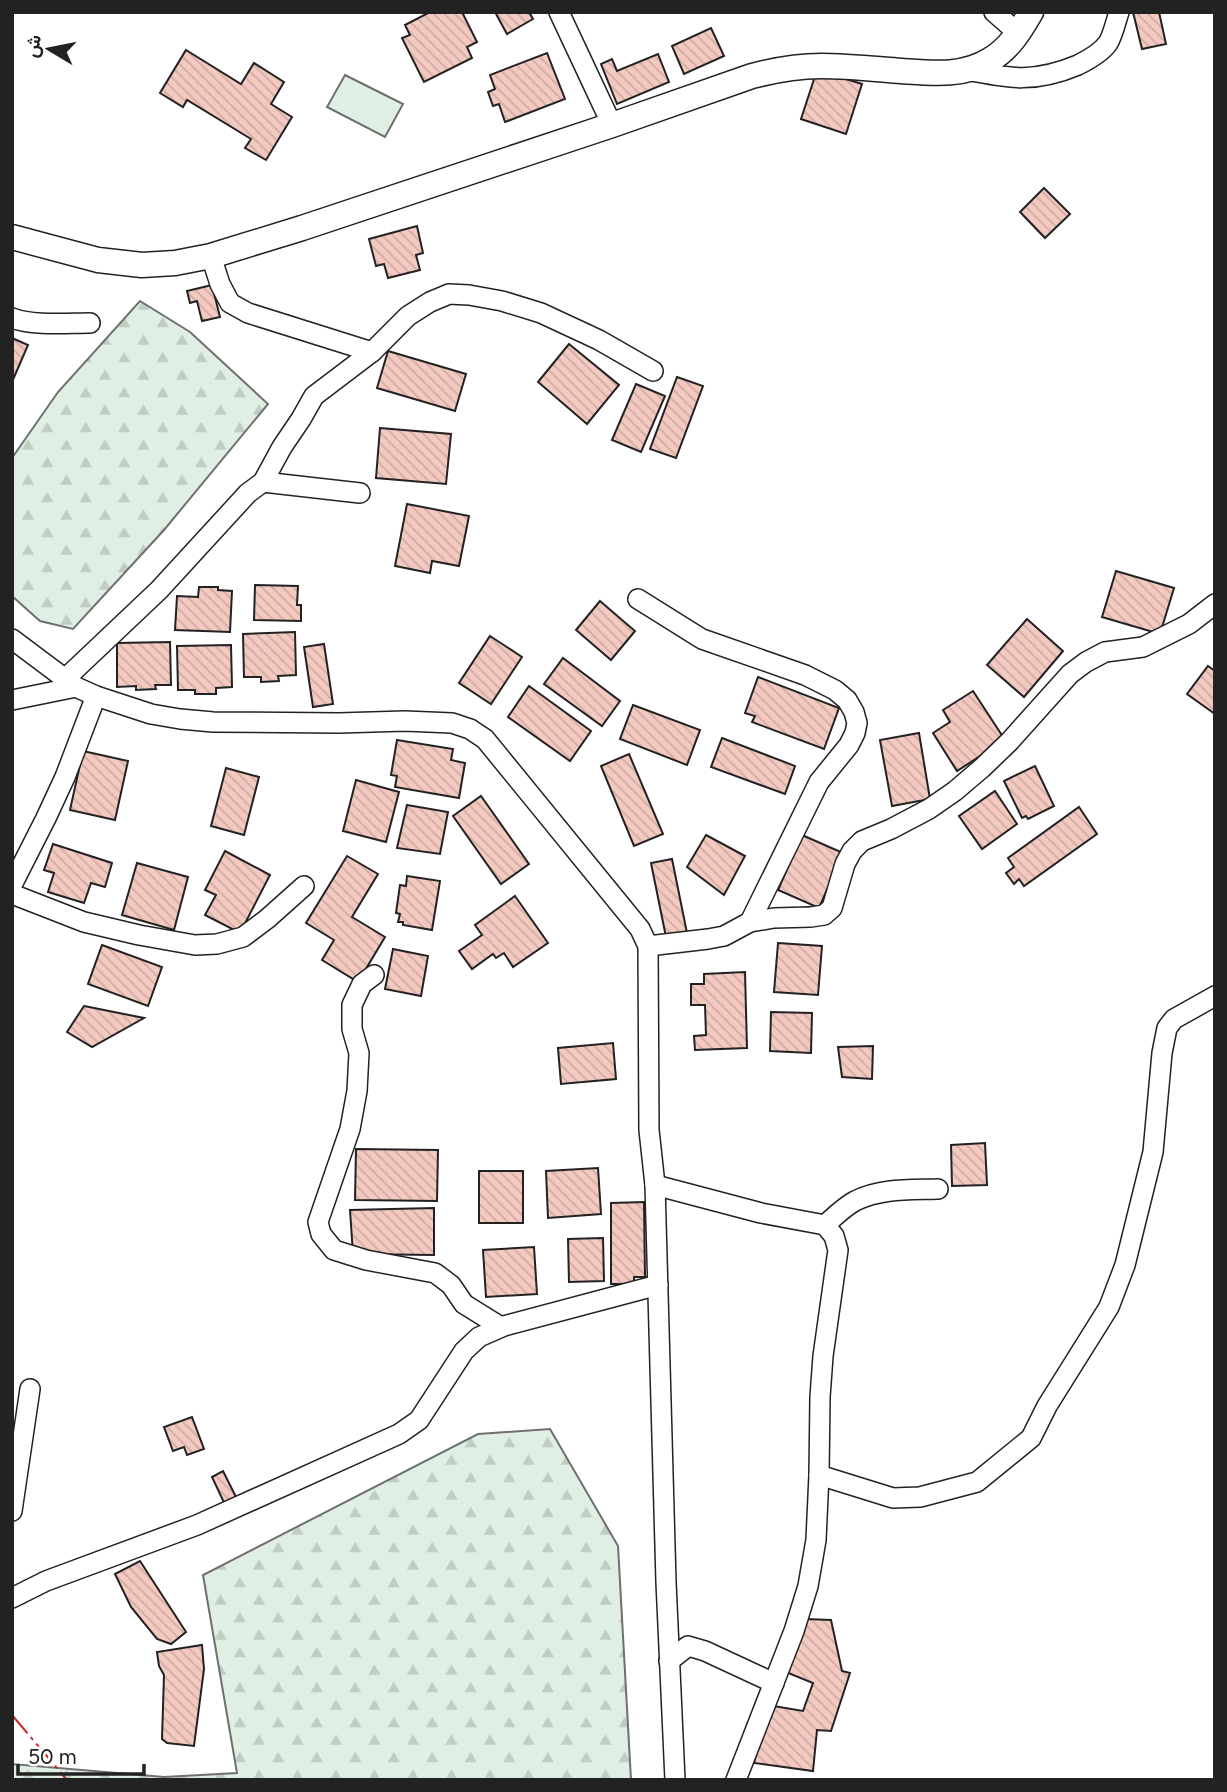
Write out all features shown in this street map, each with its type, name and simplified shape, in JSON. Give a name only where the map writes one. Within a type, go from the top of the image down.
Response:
[{"type":"main road","points":[[12,237],[98,260],[142,265],[175,263],[211,256],[612,125],[723,85],[776,70],[822,66],[927,73],[967,71],[1004,50],[1025,23]]},
{"type":"street","points":[[559,12],[612,125]]},
{"type":"street","points":[[993,12],[1025,23]]},
{"type":"street","points":[[967,71],[1022,78],[1046,76],[1069,68],[1089,60],[1108,43],[1119,12]]},
{"type":"street","points":[[211,256],[220,284],[230,303],[248,313],[372,352]]},
{"type":"street","points":[[12,701],[70,683],[262,482],[314,396],[372,352],[408,316],[430,302],[449,294],[469,295],[502,301],[541,313],[599,340],[653,371]]},
{"type":"street","points":[[12,318],[43,323],[90,323]]},
{"type":"street","points":[[262,482],[360,494]]},
{"type":"street","points":[[638,600],[702,639],[805,675],[835,690],[847,700],[854,712],[857,723],[855,733],[849,745],[819,782],[750,922]]},
{"type":"street","points":[[648,946],[724,936],[750,922],[824,915],[832,908],[852,850],[862,841],[929,809],[955,790],[1010,741],[1070,674],[1105,652],[1143,647],[1189,624],[1215,604]]},
{"type":"street","points":[[12,639],[70,683],[96,696],[180,719],[268,724],[405,721],[453,723],[470,729],[485,739],[640,929],[648,946],[649,1130],[655,1185],[674,1780]]},
{"type":"street","points":[[12,885],[60,787],[96,696]]},
{"type":"street","points":[[12,894],[84,922],[195,945],[217,944],[243,937],[268,919],[304,886]]},
{"type":"street","points":[[374,975],[362,984],[352,1005],[352,1029],[359,1053],[357,1091],[350,1129],[318,1222],[321,1234],[334,1250],[366,1260],[435,1273],[451,1285],[464,1304],[501,1327]]},
{"type":"street","points":[[819,1475],[893,1498],[920,1497],[977,1482],[1031,1438],[1047,1406],[1110,1307],[1125,1265],[1153,1152],[1167,1028],[1174,1019],[1215,996]]},
{"type":"street","points":[[655,1185],[761,1213],[825,1225],[834,1236],[838,1250],[823,1356],[816,1539],[808,1586],[794,1631],[736,1780]]},
{"type":"street","points":[[825,1225],[855,1201],[880,1192],[938,1189]]},
{"type":"street","points":[[12,1598],[46,1581],[197,1525],[399,1434],[419,1420],[464,1351],[479,1337],[501,1327],[658,1284]]},
{"type":"street","points":[[12,1511],[30,1389]]},
{"type":"street","points":[[669,1661],[688,1647],[705,1651],[774,1683]]},
{"type":"green space","points":[[345,75],[403,104],[385,137],[327,107]]},
{"type":"green space","points":[[140,301],[190,332],[268,404],[164,530],[73,629],[40,621],[12,596],[12,458],[58,392]]},
{"type":"green space","points":[[550,1429],[618,1546],[631,1780],[12,1780],[12,1764],[164,1777],[237,1773],[203,1575],[478,1434]]},
{"type":"building","points":[[430,12],[462,12],[477,42],[467,47],[472,58],[424,82],[402,38],[410,35],[405,25]]},
{"type":"building","points":[[495,12],[529,12],[533,19],[507,34]]},
{"type":"building","points":[[1133,12],[1159,12],[1166,44],[1142,49]]},
{"type":"building","points":[[711,28],[724,56],[684,74],[672,46]]},
{"type":"building","points":[[186,50],[241,84],[254,63],[284,82],[271,104],[292,117],[266,160],[245,148],[251,139],[187,100],[183,107],[160,93]]},
{"type":"building","points":[[547,53],[565,99],[505,122],[499,104],[493,106],[488,92],[495,89],[490,75]]},
{"type":"building","points":[[658,54],[669,82],[617,104],[601,64],[612,59],[617,71]]},
{"type":"building","points":[[817,70],[862,84],[846,134],[801,119]]},
{"type":"building","points":[[1044,188],[1070,214],[1045,238],[1020,212]]},
{"type":"building","points":[[417,226],[423,253],[416,255],[420,270],[388,278],[384,264],[376,266],[369,239]]},
{"type":"building","points":[[212,285],[220,317],[202,321],[197,301],[190,303],[187,291]]},
{"type":"building","points":[[12,338],[28,345],[12,382]]},
{"type":"building","points":[[569,344],[619,385],[587,424],[538,382]]},
{"type":"building","points":[[388,351],[466,374],[455,411],[377,388]]},
{"type":"building","points":[[677,377],[703,386],[676,458],[650,449]]},
{"type":"building","points":[[636,384],[665,396],[641,452],[612,440]]},
{"type":"building","points":[[380,428],[451,434],[446,484],[376,478]]},
{"type":"building","points":[[407,504],[469,516],[459,566],[432,561],[430,573],[395,566]]},
{"type":"building","points":[[1116,571],[1174,588],[1160,634],[1102,617]]},
{"type":"building","points":[[255,585],[298,586],[297,605],[301,605],[301,621],[254,620]]},
{"type":"building","points":[[199,587],[218,587],[218,590],[232,591],[230,632],[175,630],[177,596],[198,597]]},
{"type":"building","points":[[600,601],[635,631],[611,660],[576,630]]},
{"type":"building","points":[[1027,619],[1063,651],[1024,697],[987,665]]},
{"type":"building","points":[[295,632],[296,675],[278,676],[279,681],[261,682],[261,677],[244,677],[243,634]]},
{"type":"building","points":[[490,636],[522,657],[491,704],[459,683]]},
{"type":"building","points":[[170,642],[171,685],[155,685],[156,689],[136,690],[136,686],[117,687],[117,643]]},
{"type":"building","points":[[324,644],[333,704],[313,707],[304,647]]},
{"type":"building","points":[[231,645],[232,687],[216,688],[216,694],[195,694],[195,690],[178,690],[177,646]]},
{"type":"building","points":[[563,658],[620,701],[602,726],[544,684]]},
{"type":"building","points":[[1208,666],[1215,671],[1215,714],[1187,694]]},
{"type":"building","points":[[758,677],[839,708],[824,749],[752,722],[755,716],[745,713]]},
{"type":"building","points":[[529,686],[591,731],[570,761],[508,717]]},
{"type":"building","points":[[973,691],[1005,740],[957,771],[933,733],[950,722],[943,710]]},
{"type":"building","points":[[633,705],[700,730],[687,765],[620,739]]},
{"type":"building","points":[[919,733],[930,799],[892,806],[880,740]]},
{"type":"building","points":[[722,738],[795,766],[785,794],[711,767]]},
{"type":"building","points":[[397,740],[453,749],[451,760],[465,763],[459,798],[395,787],[397,776],[391,775]]},
{"type":"building","points":[[83,751],[128,761],[115,820],[70,810]]},
{"type":"building","points":[[629,754],[663,834],[634,846],[601,766]]},
{"type":"building","points":[[1035,766],[1054,806],[1028,819],[1026,816],[1022,818],[1004,781]]},
{"type":"building","points":[[226,768],[259,777],[244,835],[211,826]]},
{"type":"building","points":[[356,780],[399,792],[386,842],[343,831]]},
{"type":"building","points":[[995,791],[1017,824],[982,849],[959,816]]},
{"type":"building","points":[[481,796],[529,864],[501,884],[453,816]]},
{"type":"building","points":[[407,805],[448,812],[440,854],[397,848]]},
{"type":"building","points":[[1079,807],[1097,834],[1024,886],[1019,879],[1014,884],[1006,873],[1014,867],[1008,858]]},
{"type":"building","points":[[706,835],[745,856],[724,895],[687,867]]},
{"type":"building","points":[[802,835],[843,853],[819,908],[778,890]]},
{"type":"building","points":[[53,844],[112,863],[105,887],[91,883],[84,903],[48,892],[54,873],[44,870]]},
{"type":"building","points":[[225,851],[270,875],[240,933],[205,915],[216,895],[205,890]]},
{"type":"building","points":[[347,856],[378,874],[352,917],[385,937],[358,982],[322,960],[334,940],[306,923]]},
{"type":"building","points":[[672,859],[687,933],[666,937],[651,863]]},
{"type":"building","points":[[137,863],[188,877],[174,930],[122,915]]},
{"type":"building","points":[[407,876],[440,881],[432,930],[398,922],[400,914],[396,913],[400,885],[406,886]]},
{"type":"building","points":[[515,896],[548,943],[513,967],[504,953],[496,958],[493,954],[472,969],[459,951],[482,935],[475,925]]},
{"type":"building","points":[[778,943],[822,946],[818,995],[774,992]]},
{"type":"building","points":[[102,945],[162,967],[148,1006],[88,984]]},
{"type":"building","points":[[393,949],[428,956],[421,996],[385,989]]},
{"type":"building","points":[[745,972],[747,1048],[695,1050],[694,1036],[706,1035],[705,1005],[691,1005],[691,984],[704,984],[704,974]]},
{"type":"building","points":[[84,1006],[144,1018],[92,1047],[67,1032]]},
{"type":"building","points":[[771,1012],[812,1013],[811,1053],[770,1051]]},
{"type":"building","points":[[613,1043],[616,1079],[561,1084],[558,1048]]},
{"type":"building","points":[[873,1046],[872,1079],[842,1077],[838,1047]]},
{"type":"building","points":[[985,1143],[987,1185],[952,1186],[951,1145]]},
{"type":"building","points":[[356,1149],[438,1150],[437,1201],[355,1200]]},
{"type":"building","points":[[598,1168],[601,1214],[548,1218],[546,1171]]},
{"type":"building","points":[[479,1171],[523,1171],[523,1223],[479,1223]]},
{"type":"building","points":[[644,1202],[645,1277],[634,1277],[634,1284],[611,1284],[611,1203]]},
{"type":"building","points":[[434,1208],[434,1255],[353,1254],[350,1210]]},
{"type":"building","points":[[603,1238],[604,1281],[569,1282],[568,1239]]},
{"type":"building","points":[[534,1247],[537,1294],[486,1297],[483,1250]]},
{"type":"building","points":[[192,1417],[204,1449],[187,1455],[184,1447],[173,1451],[164,1427]]},
{"type":"building","points":[[223,1471],[239,1503],[227,1509],[212,1477]]},
{"type":"building","points":[[140,1561],[186,1632],[171,1644],[157,1639],[131,1607],[115,1574]]},
{"type":"building","points":[[806,1619],[831,1620],[842,1671],[850,1673],[831,1731],[817,1730],[813,1771],[754,1763],[767,1705],[803,1711],[813,1683],[788,1673]]},
{"type":"building","points":[[202,1645],[204,1669],[194,1746],[167,1743],[162,1739],[164,1675],[159,1666],[157,1652]]},
{"type":"power","points":[[12,1715],[67,1780]]}]
